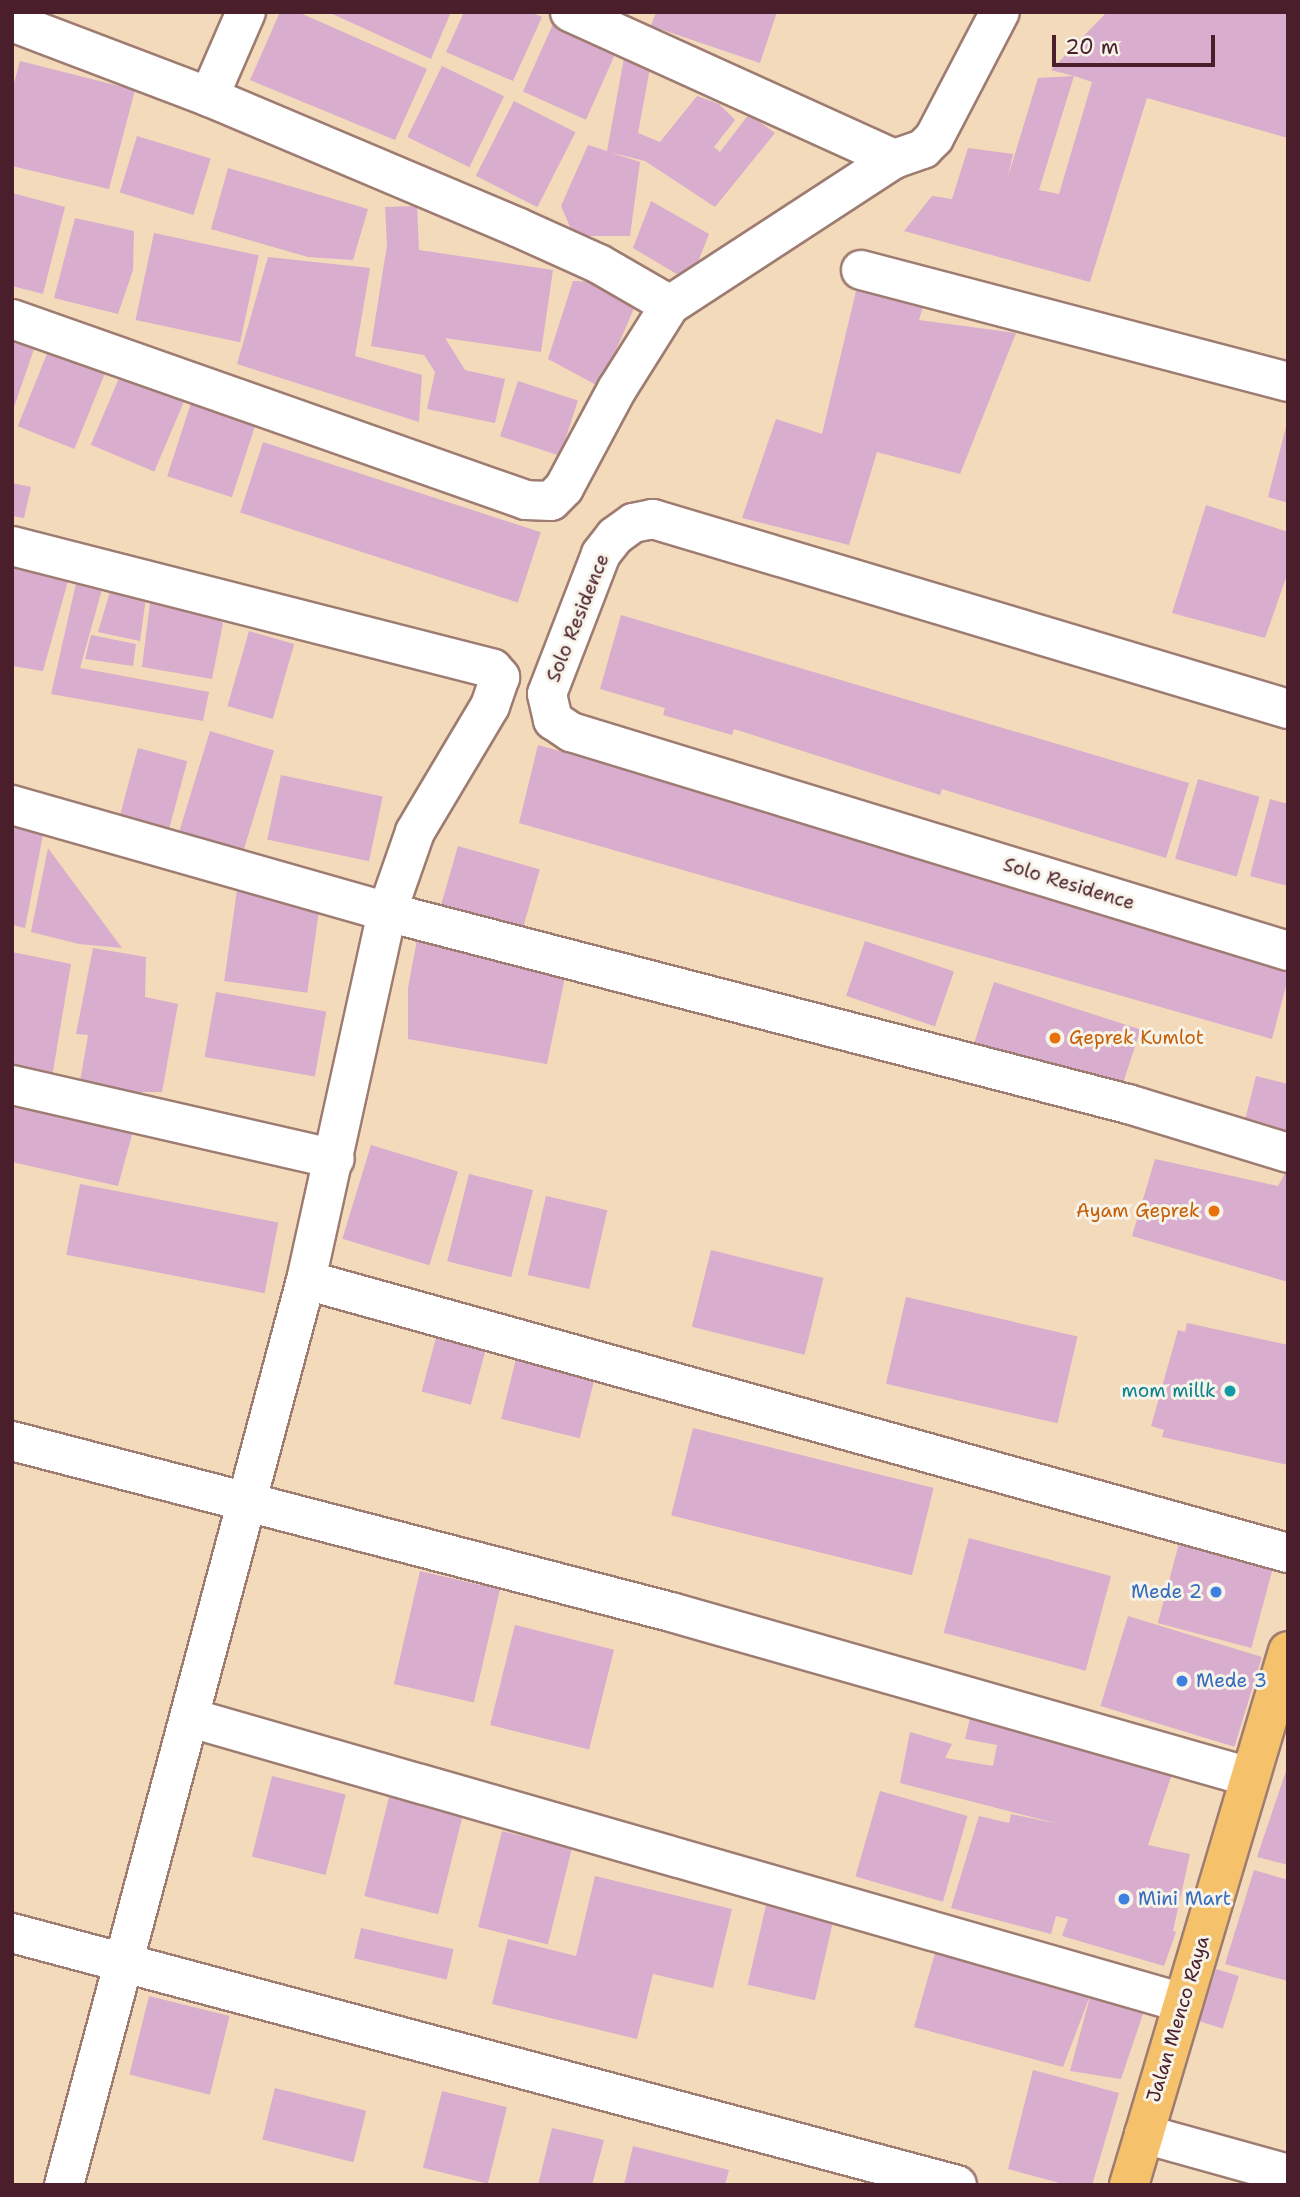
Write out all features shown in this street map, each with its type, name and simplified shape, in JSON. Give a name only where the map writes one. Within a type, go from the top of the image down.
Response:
[{"type":"main road","name":"Jalan Menco Raya","points":[[1129,2185],[1250,1777],[1281,1695],[1288,1651]]},
{"type":"street","points":[[209,97],[246,12]]},
{"type":"street","points":[[570,12],[894,159]]},
{"type":"street","points":[[12,319],[526,500],[551,501],[564,488],[617,389],[670,305],[894,159],[923,149],[934,138],[1000,12]]},
{"type":"street","points":[[12,22],[62,26],[209,97],[599,264],[670,305]]},
{"type":"street","points":[[861,270],[1288,383]]},
{"type":"street","name":"Solo Residence","points":[[1288,709],[653,519],[633,523],[615,536],[601,554],[547,694],[553,720],[571,732],[1288,951]]},
{"type":"street","points":[[12,546],[493,668],[500,677],[499,690],[415,832],[387,912],[335,1159],[306,1280],[124,1964],[69,2184]]},
{"type":"street","points":[[12,805],[387,912],[1128,1104],[1288,1153]]},
{"type":"street","points":[[12,1086],[335,1159]]},
{"type":"street","points":[[306,1280],[1288,1553]]},
{"type":"street","points":[[12,1441],[671,1612],[1250,1777]]},
{"type":"street","points":[[191,1718],[1183,2003]]},
{"type":"street","points":[[12,1933],[957,2185]]},
{"type":"street","points":[[1144,2134],[1288,2174]]},
{"type":"building","points":[[280,12],[298,12],[427,69],[395,140],[250,80]]},
{"type":"building","points":[[328,12],[451,12],[431,59]]},
{"type":"building","points":[[464,12],[530,12],[542,17],[513,81],[446,52]]},
{"type":"building","points":[[656,12],[777,12],[760,63],[651,26]]},
{"type":"building","points":[[1107,12],[1288,12],[1288,138],[1147,98],[1090,282],[904,231],[932,196],[952,199],[968,148],[1013,154],[1008,177],[1038,78],[1074,76],[1051,70]],"holes":[[[1074,76],[1092,82],[1059,194],[1039,190]]]},
{"type":"building","points":[[553,24],[616,52],[586,120],[523,92]]},
{"type":"building","points":[[626,47],[653,52],[638,133],[660,142],[697,96],[719,104],[735,120],[714,147],[720,152],[749,114],[775,133],[715,207],[645,161],[609,152],[640,162],[630,236],[574,236],[561,206],[588,145],[607,151]]},
{"type":"building","points":[[20,61],[135,90],[109,189],[12,166],[12,91]]},
{"type":"building","points":[[442,66],[504,96],[469,167],[407,137]]},
{"type":"building","points":[[514,101],[575,132],[537,207],[476,176]]},
{"type":"building","points":[[137,136],[211,159],[193,215],[120,192]]},
{"type":"building","points":[[228,168],[368,209],[353,260],[308,257],[211,229]]},
{"type":"building","points":[[12,193],[65,207],[43,294],[12,286]]},
{"type":"building","points":[[651,201],[709,234],[690,282],[633,248]]},
{"type":"building","points":[[417,206],[419,250],[553,270],[541,352],[445,338],[465,370],[505,379],[495,423],[427,409],[435,372],[424,355],[371,346],[387,245],[385,207]]},
{"type":"building","points":[[75,218],[134,231],[133,270],[118,314],[54,298]]},
{"type":"building","points":[[154,233],[259,255],[240,342],[135,320]]},
{"type":"building","points":[[268,257],[370,268],[355,356],[422,375],[419,422],[237,364]]},
{"type":"building","points":[[573,281],[609,282],[635,306],[600,387],[548,359]]},
{"type":"building","points":[[856,291],[927,294],[919,320],[1016,333],[960,474],[877,452],[849,545],[742,518],[776,419],[822,434]]},
{"type":"building","points":[[53,339],[110,362],[74,449],[18,426]]},
{"type":"building","points":[[12,341],[34,349],[13,410],[12,410]]},
{"type":"building","points":[[122,371],[186,398],[154,472],[91,445]]},
{"type":"building","points":[[518,381],[578,400],[560,456],[500,436]]},
{"type":"building","points":[[191,403],[256,424],[232,497],[167,476]]},
{"type":"building","points":[[1288,423],[1288,503],[1268,497]]},
{"type":"building","points":[[263,442],[541,532],[518,603],[240,512]]},
{"type":"building","points":[[12,483],[31,487],[24,518],[12,516]]},
{"type":"building","points":[[1206,505],[1288,532],[1288,572],[1265,638],[1172,613]]},
{"type":"building","points":[[12,564],[71,570],[43,671],[12,666]]},
{"type":"building","points":[[79,570],[105,579],[80,668],[209,692],[203,721],[51,694]]},
{"type":"building","points":[[112,585],[147,590],[140,641],[98,632]]},
{"type":"building","points":[[150,603],[207,610],[223,623],[212,679],[142,667]]},
{"type":"building","points":[[621,615],[1189,783],[1166,858],[942,789],[940,795],[734,729],[732,735],[663,715],[665,708],[600,689]]},
{"type":"building","points":[[249,631],[294,644],[273,719],[228,706]]},
{"type":"building","points":[[91,635],[136,644],[133,666],[85,659]]},
{"type":"building","points":[[210,731],[274,751],[242,854],[178,834]]},
{"type":"building","points":[[538,745],[1288,957],[1288,978],[1272,1039],[519,823]]},
{"type":"building","points":[[138,748],[187,761],[168,835],[118,821]]},
{"type":"building","points":[[281,775],[383,797],[369,861],[267,840]]},
{"type":"building","points":[[1198,779],[1260,797],[1237,876],[1175,859]]},
{"type":"building","points":[[1270,799],[1288,804],[1288,886],[1250,876]]},
{"type":"building","points":[[12,813],[46,819],[25,928],[12,925]]},
{"type":"building","points":[[458,846],[540,869],[521,935],[439,911]]},
{"type":"building","points":[[48,848],[122,948],[79,944],[31,932]]},
{"type":"building","points":[[237,890],[320,902],[307,993],[224,981]]},
{"type":"building","points":[[418,934],[567,967],[547,1064],[408,1039],[408,988]]},
{"type":"building","points":[[865,941],[954,972],[935,1026],[846,996]]},
{"type":"building","points":[[93,948],[146,957],[145,997],[178,1004],[162,1092],[142,1092],[137,1103],[78,1093],[88,1035],[76,1034]]},
{"type":"building","points":[[12,952],[71,964],[52,1077],[12,1071]]},
{"type":"building","name":"Geprek Kumlot","points":[[994,982],[1140,1030],[1119,1094],[973,1047]]},
{"type":"building","points":[[216,992],[326,1011],[315,1076],[205,1057]]},
{"type":"building","points":[[1256,1076],[1288,1084],[1288,1138],[1244,1124]]},
{"type":"building","points":[[12,1105],[133,1131],[118,1186],[12,1162]]},
{"type":"building","points":[[371,1145],[458,1172],[429,1265],[342,1239]]},
{"type":"building","name":"Ayam Geprek","points":[[1155,1159],[1278,1186],[1288,1168],[1288,1282],[1132,1236]]},
{"type":"building","points":[[469,1174],[533,1190],[511,1277],[447,1261]]},
{"type":"building","points":[[80,1184],[278,1223],[265,1293],[66,1255]]},
{"type":"building","points":[[546,1196],[607,1210],[589,1289],[528,1275]]},
{"type":"building","points":[[711,1250],[824,1278],[804,1355],[692,1327]]},
{"type":"building","points":[[906,1297],[1077,1337],[1057,1423],[886,1384]]},
{"type":"building","points":[[441,1319],[490,1332],[471,1405],[422,1391]]},
{"type":"building","name":"mom millk","points":[[1187,1323],[1288,1345],[1288,1465],[1162,1437],[1164,1430],[1151,1426],[1178,1330],[1185,1332]]},
{"type":"building","points":[[520,1343],[599,1363],[580,1438],[501,1419]]},
{"type":"building","points":[[693,1428],[934,1488],[912,1575],[671,1515]]},
{"type":"building","name":"Mede 2","points":[[1181,1536],[1275,1561],[1251,1648],[1158,1623]]},
{"type":"building","points":[[969,1538],[1111,1576],[1086,1671],[944,1633]]},
{"type":"building","points":[[420,1571],[500,1589],[474,1702],[394,1684]]},
{"type":"building","name":"Mede 3","points":[[1128,1616],[1262,1657],[1234,1747],[1101,1706]]},
{"type":"building","points":[[515,1625],[614,1650],[589,1750],[490,1725]]},
{"type":"building","points":[[973,1705],[1174,1768],[1148,1845],[1190,1854],[1173,1931],[1176,1932],[1164,1966],[1062,1936],[1068,1919],[1056,1916],[1051,1934],[951,1908],[979,1816],[1009,1823],[1011,1814],[1059,1824],[900,1783],[910,1732],[952,1744],[945,1758],[993,1766],[997,1745],[965,1739]]},
{"type":"building","points":[[1288,1765],[1288,1865],[1257,1857]]},
{"type":"building","points":[[272,1776],[346,1794],[326,1875],[252,1857]]},
{"type":"building","points":[[880,1791],[967,1816],[943,1902],[855,1877]]},
{"type":"building","points":[[389,1797],[463,1815],[438,1914],[364,1896]]},
{"type":"building","points":[[502,1831],[572,1848],[548,1944],[478,1927]]},
{"type":"building","points":[[1254,1870],[1288,1880],[1288,1981],[1225,1964]]},
{"type":"building","points":[[595,1876],[732,1909],[713,1988],[653,1974],[637,2039],[492,2004],[508,1939],[576,1956]]},
{"type":"building","points":[[767,1901],[834,1917],[815,2000],[748,1985]]},
{"type":"building","points":[[361,1928],[454,1949],[447,1980],[354,1958]]},
{"type":"building","points":[[937,1946],[1146,2005],[1121,2079],[1070,2071],[1091,1993],[1063,2067],[914,2027]]},
{"type":"building","points":[[1216,1969],[1239,1976],[1223,2029],[1200,2022]]},
{"type":"building","points":[[149,1996],[230,2016],[210,2095],[129,2075]]},
{"type":"building","points":[[1033,2070],[1119,2093],[1092,2185],[1067,2185],[1008,2169]]},
{"type":"building","points":[[275,2088],[366,2111],[353,2162],[262,2139]]},
{"type":"building","points":[[442,2091],[507,2107],[488,2184],[423,2168]]},
{"type":"building","points":[[552,2128],[604,2140],[592,2185],[538,2185]]},
{"type":"building","points":[[633,2146],[729,2170],[725,2185],[624,2185]]},
{"type":"place","name":"Geprek Kumlot","points":[[1055,1038]]},
{"type":"place","name":"Ayam Geprek","points":[[1214,1211]]},
{"type":"place","name":"mom millk","points":[[1230,1391]]},
{"type":"place","name":"Mede 2","points":[[1216,1592]]},
{"type":"place","name":"Mede 3","points":[[1182,1681]]},
{"type":"place","name":"Mini Mart","points":[[1124,1899]]}]
